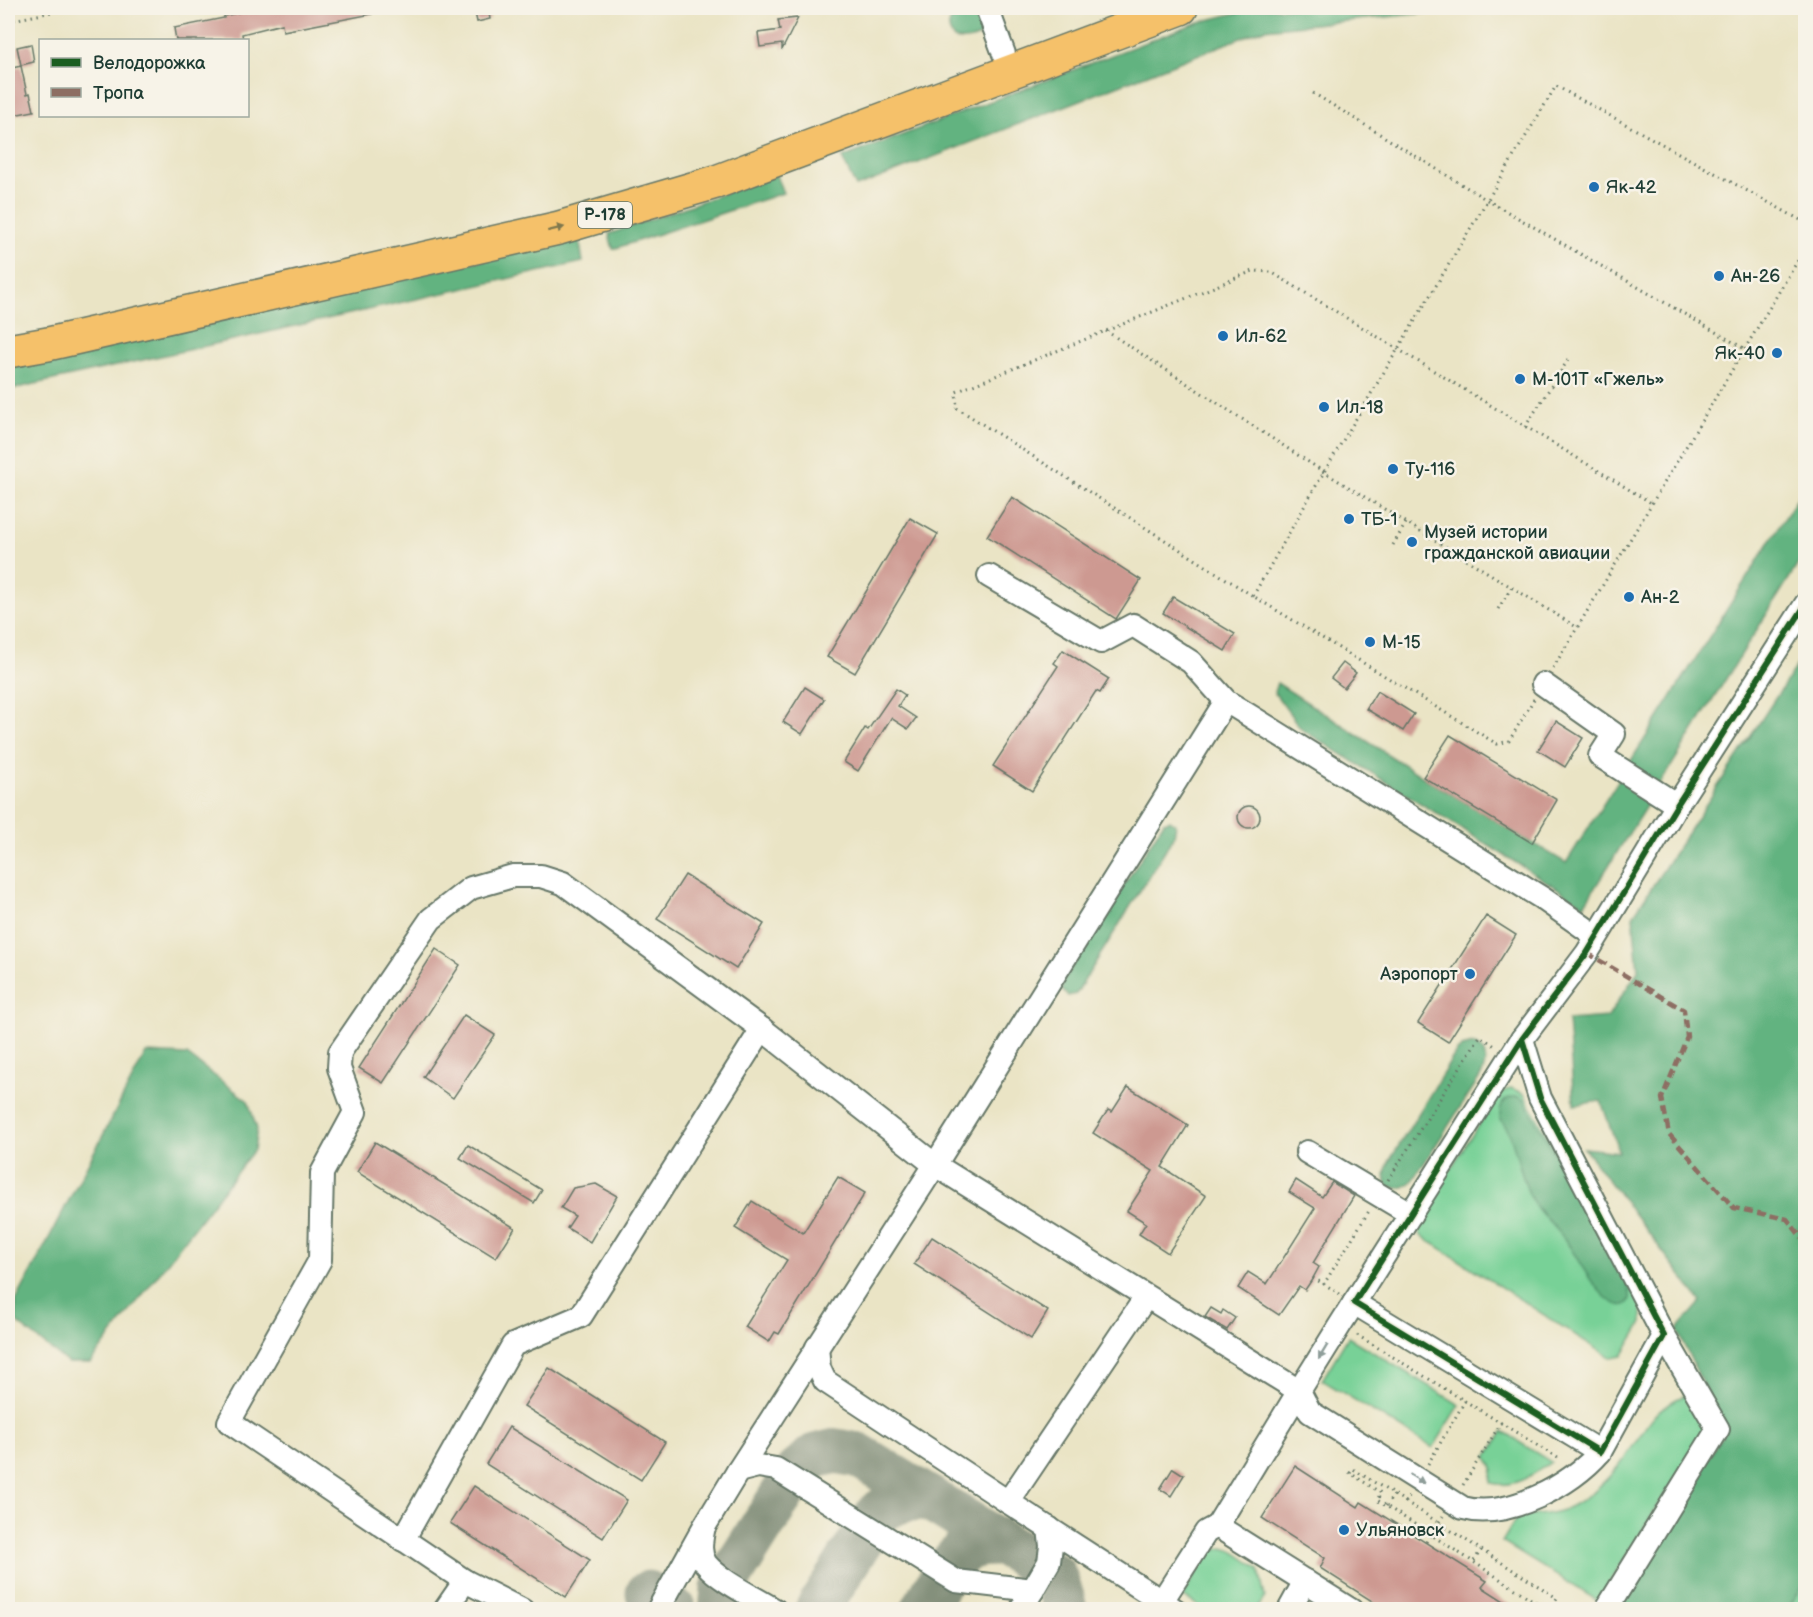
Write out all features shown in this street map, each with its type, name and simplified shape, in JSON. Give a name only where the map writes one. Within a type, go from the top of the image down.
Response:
[{"type":"highway","name":"Р-178","points":[[8,334],[377,250],[603,195],[814,128],[1125,8]]},
{"type":"highway","name":"Р-178","points":[[8,351],[48,344],[548,231],[638,205],[724,179],[1181,8]]},
{"type":"street","points":[[987,8],[1004,54]]},
{"type":"street","points":[[989,576],[1101,642],[1133,625],[1191,663],[1226,701],[1542,898],[1596,936]]},
{"type":"street","points":[[817,1347],[819,1368],[825,1381],[1139,1587],[1160,1607],[1206,1532],[1217,1526],[1340,1325],[1517,1048],[1587,953],[1677,806],[1806,604]]},
{"type":"street","points":[[1543,684],[1614,734],[1600,756],[1677,806]]},
{"type":"street","points":[[657,1610],[738,1471],[935,1165],[1226,701]]},
{"type":"street","points":[[522,1610],[465,1581],[229,1422],[320,1260],[322,1173],[355,1112],[339,1068],[340,1052],[431,919],[471,888],[513,876],[542,876],[563,883],[762,1029],[935,1165],[1299,1391],[1310,1412],[1452,1502],[1469,1510],[1498,1509],[1524,1502],[1580,1472],[1600,1452],[1664,1336]]},
{"type":"street","points":[[403,1540],[513,1345],[580,1316],[762,1029]]},
{"type":"street","points":[[1517,1048],[1540,1098],[1664,1336],[1718,1429],[1606,1610]]},
{"type":"street","points":[[1307,1152],[1411,1214]]},
{"type":"street","points":[[1008,1502],[1146,1297]]},
{"type":"street","points":[[1354,1303],[1600,1452]]},
{"type":"street","points":[[738,1471],[758,1466],[776,1469],[956,1581],[1022,1599],[1049,1562],[1051,1546],[1049,1528]]},
{"type":"street","points":[[1217,1526],[1351,1610]]},
{"type":"street","points":[[704,1527],[700,1544],[705,1562],[717,1574],[775,1610]]},
{"type":"street","points":[[1049,1562],[1068,1556],[1088,1554]]},
{"type":"street","points":[[445,1610],[465,1581]]},
{"type":"street","points":[[1289,1610],[1305,1581]]},
{"type":"path","points":[[8,21],[72,8]]},
{"type":"path","points":[[1253,596],[1324,472],[1556,86],[1806,224]]},
{"type":"path","points":[[1313,93],[1487,200],[1745,349]]},
{"type":"path","points":[[1653,504],[1271,272],[1253,271],[956,392],[957,408],[1253,596],[1497,744],[1509,741],[1653,504],[1806,247]]},
{"type":"path","points":[[1106,331],[1324,472],[1578,628]]},
{"type":"path","points":[[1525,427],[1568,360]]},
{"type":"path","points":[[1393,545],[1406,523]]},
{"type":"path","points":[[1498,609],[1512,587]]},
{"type":"path","points":[[1324,1284],[1480,1036],[1517,1048]]},
{"type":"path","points":[[1313,1278],[1354,1303]]},
{"type":"path","points":[[1340,1325],[1580,1472]]},
{"type":"path","points":[[1426,1542],[1501,1423]]},
{"type":"path","points":[[1406,1502],[1353,1469],[1350,1473],[1381,1493],[1377,1500],[1549,1610],[1557,1598],[1438,1523]]},
{"type":"path","points":[[1386,1506],[1394,1495]]},
{"type":"path","points":[[1474,1562],[1481,1550]]},
{"type":"green space","points":[[1256,8],[1477,8],[1264,29],[856,187],[842,158],[1196,23]]},
{"type":"green space","points":[[963,13],[981,15],[986,33],[970,39],[954,39],[949,30],[951,20]]},
{"type":"green space","points":[[776,175],[783,193],[613,249],[609,234]]},
{"type":"green space","points":[[579,238],[583,262],[8,390],[8,367]]},
{"type":"green space","points":[[1805,486],[1805,553],[1584,905],[1301,729],[1274,692],[1277,683],[1423,777],[1566,863]]},
{"type":"green space","points":[[1805,653],[1806,1581],[1786,1609],[1616,1609],[1725,1431],[1677,1330],[1701,1302],[1584,1148],[1619,1152],[1601,1101],[1574,1105],[1568,1020],[1608,1017],[1638,971],[1633,916]]},
{"type":"green space","points":[[1170,820],[1176,824],[1174,836],[1076,994],[1068,996],[1062,990],[1063,981],[1164,822]]},
{"type":"green space","points":[[1473,1044],[1481,1049],[1485,1056],[1482,1074],[1412,1182],[1401,1188],[1388,1186],[1385,1173],[1390,1160],[1456,1052],[1462,1047]]},
{"type":"green space","points":[[146,1053],[187,1055],[248,1101],[257,1129],[254,1150],[90,1363],[68,1363],[16,1322],[16,1301]]},
{"type":"green space","points":[[1511,1088],[1524,1094],[1642,1307],[1642,1323],[1622,1356],[1611,1358],[1420,1235],[1417,1221],[1498,1094]]},
{"type":"green space","points":[[1514,1097],[1524,1100],[1627,1284],[1630,1296],[1624,1305],[1609,1300],[1602,1294],[1563,1237],[1533,1202],[1525,1185],[1509,1132],[1500,1116],[1503,1103]]},
{"type":"green space","points":[[1348,1337],[1460,1405],[1433,1448],[1322,1380]]},
{"type":"green space","points":[[1685,1395],[1692,1400],[1706,1430],[1598,1601],[1502,1542],[1517,1517],[1563,1510],[1593,1492],[1617,1467],[1658,1411]]},
{"type":"green space","points":[[1503,1432],[1551,1462],[1523,1480],[1508,1484],[1491,1483],[1493,1468],[1487,1457]]},
{"type":"green space","points":[[1223,1548],[1233,1551],[1259,1569],[1265,1597],[1257,1609],[1204,1609],[1182,1596],[1209,1552]]},
{"type":"green space","points":[[1805,1581],[1805,1609],[1786,1609]]},
{"type":"building","points":[[258,8],[371,8],[372,14],[283,31],[282,24],[242,34],[243,39],[176,39],[174,28],[224,18],[224,16]]},
{"type":"building","points":[[474,8],[488,8],[490,19],[477,22]]},
{"type":"building","points":[[798,18],[782,50],[782,44],[760,47],[758,33],[780,30],[778,20]]},
{"type":"building","points":[[31,44],[34,62],[21,65],[17,47]]},
{"type":"building","points":[[21,66],[27,94],[30,93],[34,111],[8,116],[8,69]]},
{"type":"building","points":[[1012,497],[1141,580],[1116,619],[987,536]]},
{"type":"building","points":[[910,518],[938,534],[855,673],[827,657]]},
{"type":"building","points":[[1173,597],[1235,634],[1225,651],[1163,613]]},
{"type":"building","points":[[1063,650],[1109,679],[1100,693],[1096,691],[1032,791],[993,766],[1058,666],[1054,663]]},
{"type":"building","points":[[1343,663],[1356,673],[1344,688],[1331,678]]},
{"type":"building","points":[[805,687],[824,699],[802,734],[783,722]]},
{"type":"building","points":[[896,689],[905,695],[898,706],[916,718],[908,729],[891,718],[858,771],[844,762],[865,728],[868,730]]},
{"type":"building","points":[[1377,691],[1414,714],[1403,731],[1366,709]]},
{"type":"building","points":[[1556,721],[1583,738],[1565,767],[1538,750]]},
{"type":"building","points":[[1450,735],[1557,800],[1532,843],[1423,777]]},
{"type":"building","points":[[1249,806],[1257,809],[1260,817],[1257,825],[1249,828],[1241,825],[1238,817],[1241,809]]},
{"type":"building","points":[[685,875],[764,924],[736,969],[657,919]]},
{"type":"building","name":"Аэропорт","points":[[1486,916],[1516,935],[1448,1042],[1418,1023]]},
{"type":"building","points":[[436,949],[460,965],[383,1083],[359,1068]]},
{"type":"building","points":[[464,1015],[495,1035],[453,1098],[423,1077]]},
{"type":"building","points":[[1128,1087],[1188,1125],[1162,1167],[1206,1196],[1168,1253],[1139,1234],[1146,1223],[1127,1211],[1153,1171],[1093,1133],[1108,1110],[1112,1112]]},
{"type":"building","points":[[375,1142],[515,1228],[496,1258],[357,1172]]},
{"type":"building","points":[[468,1145],[542,1190],[534,1203],[460,1158]]},
{"type":"building","points":[[838,1177],[865,1193],[779,1334],[775,1332],[769,1342],[745,1327],[787,1260],[735,1228],[752,1201],[803,1233]]},
{"type":"building","points":[[1296,1180],[1322,1197],[1332,1182],[1354,1196],[1313,1263],[1319,1267],[1313,1278],[1305,1290],[1299,1286],[1279,1315],[1238,1288],[1248,1272],[1267,1284],[1315,1208],[1289,1192]]},
{"type":"building","points":[[596,1184],[617,1196],[590,1242],[567,1228],[575,1216],[561,1208],[573,1188]]},
{"type":"building","points":[[932,1237],[1048,1311],[1031,1339],[914,1264]]},
{"type":"building","points":[[1211,1308],[1221,1314],[1223,1310],[1235,1318],[1227,1330],[1205,1317]]},
{"type":"building","points":[[549,1368],[665,1442],[641,1480],[524,1406]]},
{"type":"building","points":[[509,1427],[627,1500],[603,1538],[486,1464]]},
{"type":"building","name":"Ульяновск","points":[[1295,1466],[1358,1507],[1361,1502],[1487,1581],[1482,1587],[1518,1610],[1386,1610],[1320,1568],[1325,1558],[1262,1518]]},
{"type":"building","points":[[1173,1468],[1184,1475],[1171,1496],[1160,1489]]},
{"type":"building","points":[[474,1486],[590,1560],[566,1597],[450,1523]]},
{"type":"taxiway","points":[[721,1610],[723,1588],[797,1471],[815,1456],[836,1451],[858,1455],[1054,1575],[1065,1610]]},
{"type":"taxiway","points":[[817,1610],[878,1513],[902,1501],[929,1498]]},
{"type":"taxiway","points":[[923,1610],[942,1576],[960,1554],[976,1546],[1004,1544]]},
{"type":"taxiway","points":[[648,1593],[674,1610]]},
{"type":"marked path","points":[[1587,953],[1684,1010],[1687,1037],[1662,1098],[1669,1134],[1734,1208],[1787,1219],[1806,1243]]},
{"type":"cycle path","points":[[1522,1039],[1540,1098],[1664,1336],[1600,1452],[1354,1303],[1522,1039],[1587,953],[1677,805],[1806,604]]},
{"type":"place","name":"Як-42","points":[[1594,187]]},
{"type":"place","name":"Ан-26","points":[[1719,276]]},
{"type":"place","name":"Ил-62","points":[[1223,336]]},
{"type":"place","name":"Як-40","points":[[1777,353]]},
{"type":"place","name":"М-101Т «Гжель»","points":[[1520,379]]},
{"type":"place","name":"Ил-18","points":[[1324,407]]},
{"type":"place","name":"Ту-116","points":[[1393,469]]},
{"type":"place","name":"ТБ-1","points":[[1349,519]]},
{"type":"place","name":"Музей истории гражданской авиации","points":[[1412,542]]},
{"type":"place","name":"Ан-2","points":[[1629,597]]},
{"type":"place","name":"М-15","points":[[1370,642]]},
{"type":"place","name":"Аэропорт","points":[[1470,974]]},
{"type":"place","name":"Ульяновск","points":[[1344,1530]]}]
